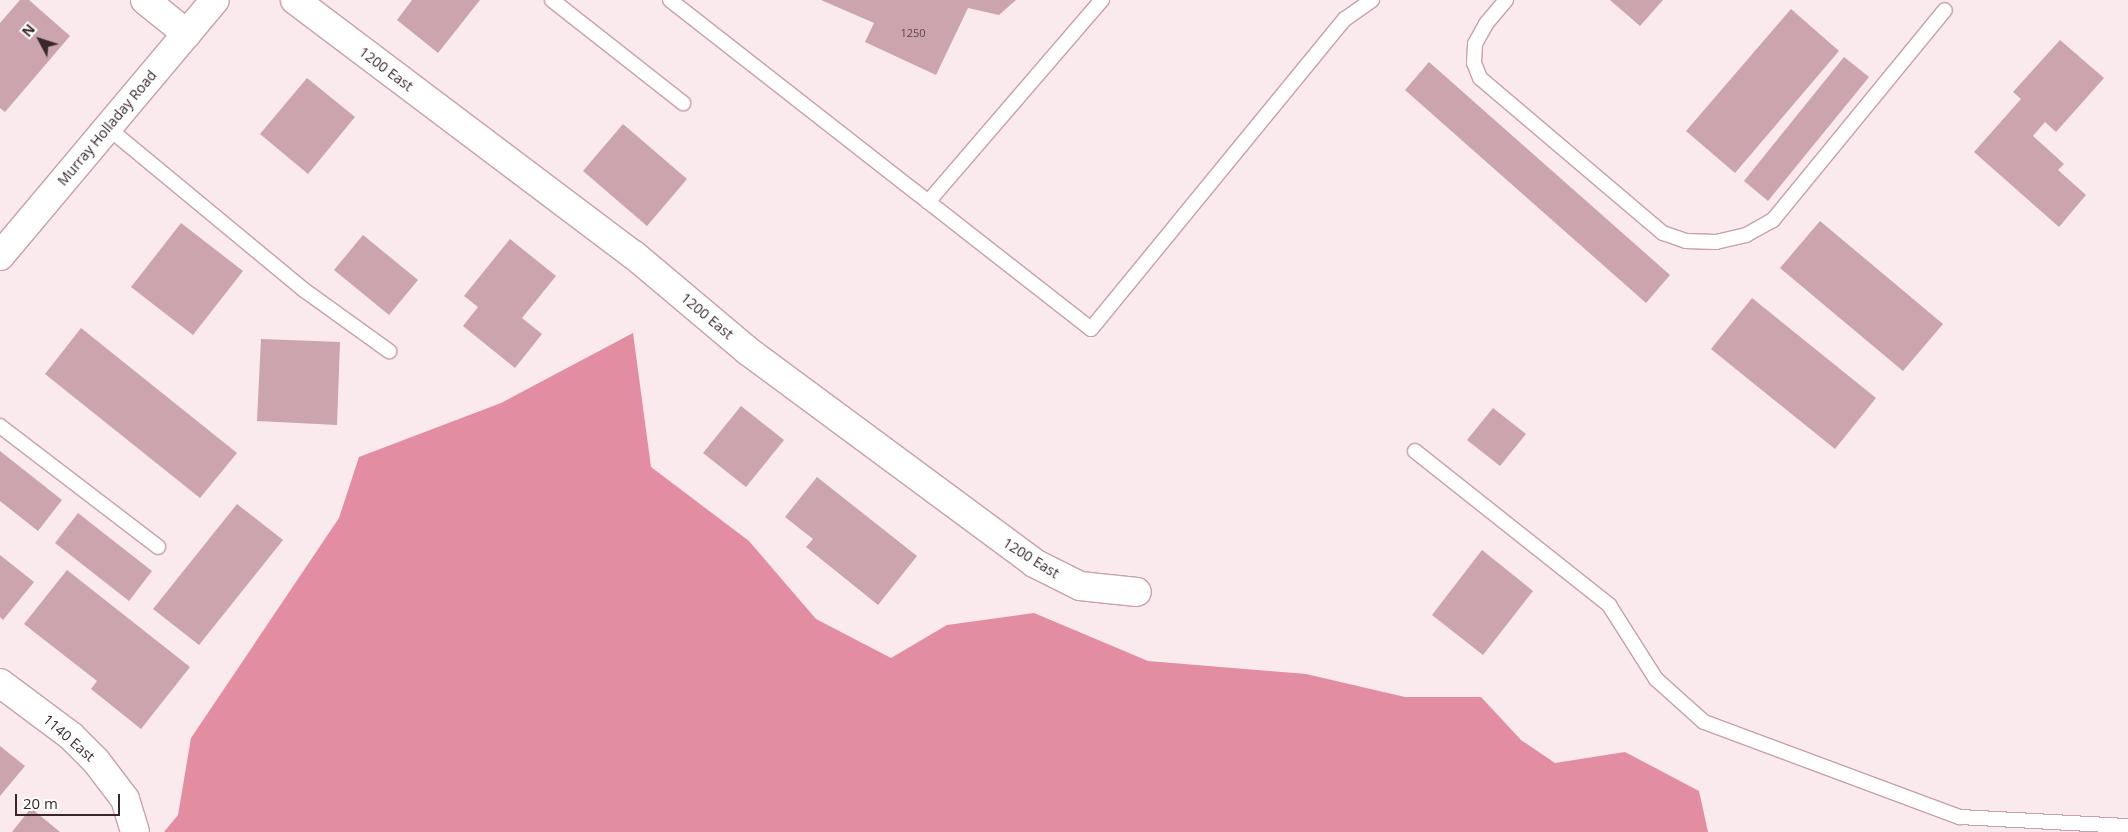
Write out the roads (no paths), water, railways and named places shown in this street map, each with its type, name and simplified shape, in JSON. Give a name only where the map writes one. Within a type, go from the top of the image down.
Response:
[{"type":"street","points":[[145,0],[187,34]]},
{"type":"street","name":"Murray Holladay Road","points":[[0,256],[215,0]]},
{"type":"street","name":"1200 East","points":[[295,0],[634,255],[748,351],[1034,563],[1080,586],[1137,592]]},
{"type":"street","name":"1140 East","points":[[0,683],[71,736],[96,761],[125,799],[135,832]]},
{"type":"lane","points":[[552,0],[683,103]]},
{"type":"lane","points":[[670,0],[1090,329],[1345,19],[1372,0]]},
{"type":"lane","points":[[928,202],[1102,0]]},
{"type":"lane","points":[[1506,0],[1486,24],[1475,44],[1474,63],[1480,78],[1663,233],[1686,241],[1716,242],[1746,235],[1773,220],[1945,10]]},
{"type":"lane","points":[[107,127],[304,290],[389,351]]},
{"type":"lane","points":[[0,426],[158,547]]},
{"type":"lane","points":[[1415,451],[1609,605],[1656,680],[1704,722],[1960,817],[2128,826]]}]
